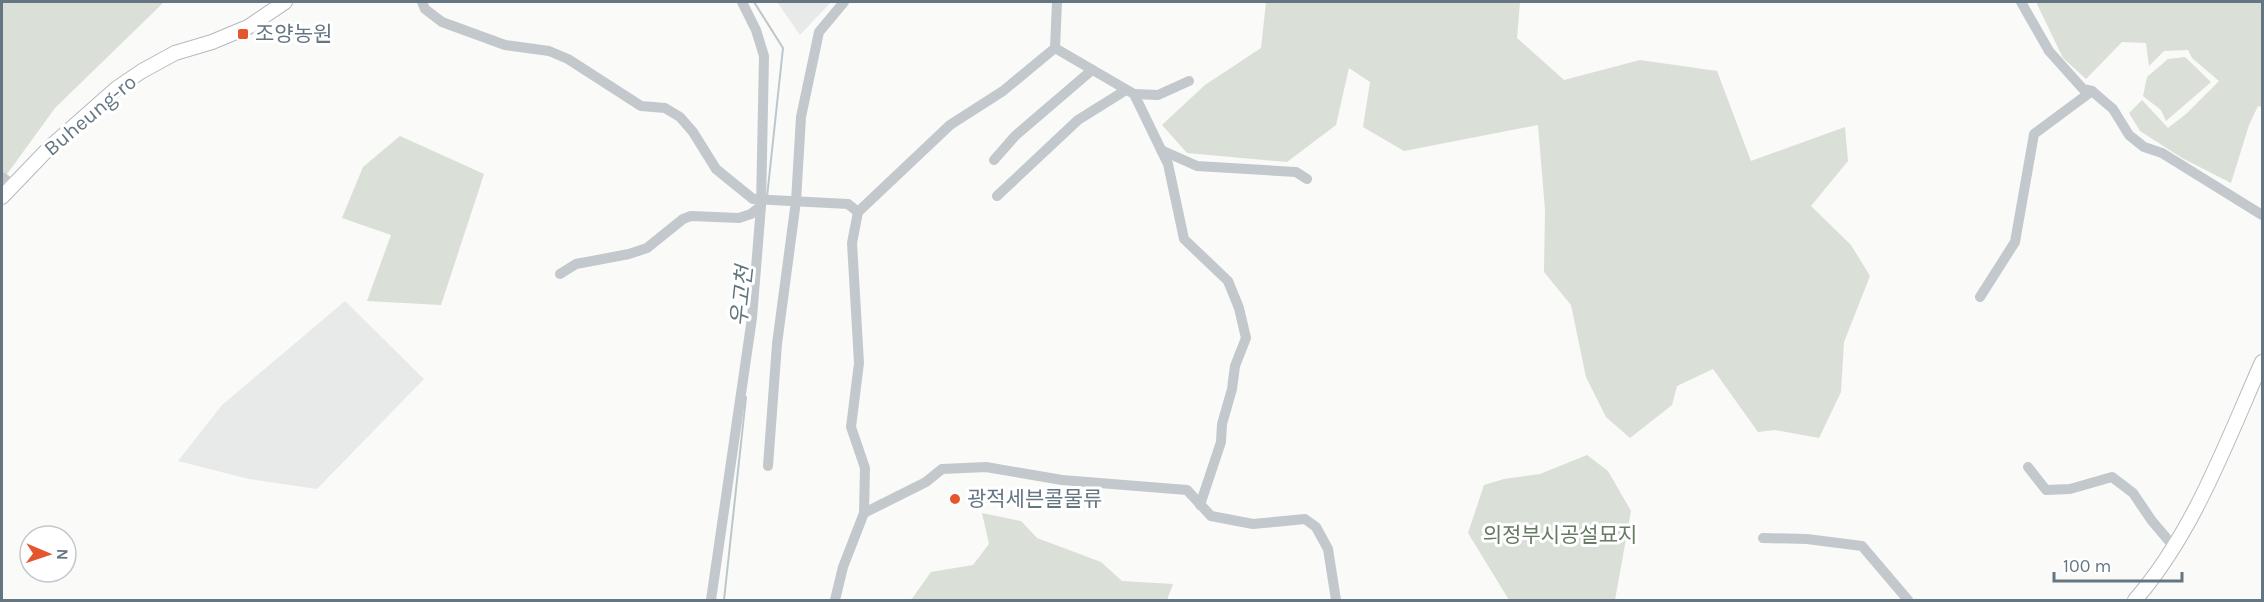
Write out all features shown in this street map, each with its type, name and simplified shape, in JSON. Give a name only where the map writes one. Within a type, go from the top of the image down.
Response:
[{"type":"main road","name":"Buheung-ro","points":[[2,196],[7,180],[49,148],[117,88],[175,53],[212,42],[248,27],[285,2]]},
{"type":"main road","points":[[2135,600],[2175,548],[2199,502],[2262,362]]},
{"type":"street","points":[[422,2],[425,9],[442,22],[506,45],[549,51],[568,59],[600,78],[641,106],[665,108],[680,117],[693,132],[716,169],[753,199],[763,202],[848,204],[858,212]]},
{"type":"street","points":[[711,600],[752,318],[763,202],[764,56],[756,30],[742,2]]},
{"type":"street","points":[[768,466],[777,344],[794,201],[801,117],[819,32],[844,2]]},
{"type":"street","points":[[835,600],[843,567],[864,513],[865,468],[851,427],[859,363],[852,243],[858,212],[950,125],[1003,91],[1055,48],[1057,2]]},
{"type":"street","points":[[2023,2],[2049,51],[2083,89],[2092,91],[2113,109],[2129,135],[2144,147],[2162,153],[2262,215]]},
{"type":"street","points":[[1055,48],[1130,92],[1158,95],[1189,81]]},
{"type":"street","points":[[994,160],[1015,136],[1092,70]]},
{"type":"street","points":[[1980,297],[2015,242],[2034,134],[2092,91]]},
{"type":"street","points":[[1130,92],[1168,164],[1184,239],[1228,281],[1239,308],[1246,338],[1235,366],[1232,389],[1222,424],[1221,442],[1200,505]]},
{"type":"street","points":[[997,196],[1078,120],[1130,92]]},
{"type":"street","points":[[1161,150],[1197,166],[1296,172],[1307,179]]},
{"type":"street","points":[[560,274],[576,264],[629,254],[647,248],[683,219],[691,216],[739,218],[751,214],[763,202]]},
{"type":"street","points":[[864,513],[926,482],[942,469],[986,467],[1062,480],[1187,490],[1211,516],[1253,524],[1305,519],[1316,527],[1328,549],[1336,600]]},
{"type":"street","points":[[2028,467],[2046,490],[2070,489],[2112,477],[2133,493],[2152,521],[2175,548]]},
{"type":"street","points":[[1763,538],[1807,539],[1862,546],[1908,600]]},
{"type":"shaded area","points":[[777,2],[831,2],[800,35]]},
{"type":"shaded area","points":[[345,301],[424,379],[317,489],[249,479],[178,461],[222,405]]},
{"type":"green space","points":[[2,2],[164,2],[55,108],[2,181]]},
{"type":"green space","points":[[1266,2],[1520,2],[1517,38],[1564,80],[1640,60],[1717,71],[1751,161],[1845,127],[1848,161],[1811,206],[1851,245],[1870,276],[1844,342],[1841,392],[1819,438],[1775,430],[1758,432],[1713,369],[1677,386],[1672,405],[1630,438],[1606,417],[1586,377],[1571,305],[1544,272],[1545,210],[1538,125],[1404,151],[1363,127],[1370,82],[1349,68],[1336,125],[1287,162],[1187,153],[1162,125],[1205,85],[1261,48]]},
{"type":"green space","points":[[2037,2],[2262,2],[2262,107],[2258,106],[2249,125],[2231,183],[2182,158],[2140,131],[2129,113],[2142,100],[2168,128],[2186,114],[2219,81],[2192,58],[2188,50],[2164,51],[2149,66],[2146,43],[2122,42],[2086,79],[2063,58]]},
{"type":"green space","points":[[2185,57],[2211,82],[2166,121],[2161,110],[2143,96],[2147,77],[2168,59]]},
{"type":"green space","points":[[400,136],[484,174],[441,305],[367,301],[391,235],[342,218],[363,167]]},
{"type":"green space","name":"의정부시공설묘지","points":[[1587,455],[1608,471],[1631,511],[1615,600],[1509,600],[1468,533],[1484,485],[1504,479],[1540,474]]},
{"type":"green space","points":[[982,513],[1021,521],[1037,538],[1101,562],[1122,581],[1173,584],[1167,600],[911,600],[931,572],[973,565],[989,544]]},
{"type":"waterway","name":"우고천","points":[[754,2],[783,48],[767,197]]},
{"type":"waterway","name":"우고천","points":[[724,600],[746,397]]},
{"type":"place","name":"조양농원","points":[[243,34]]},
{"type":"place","name":"광적세븐콜물류","points":[[955,499]]}]
